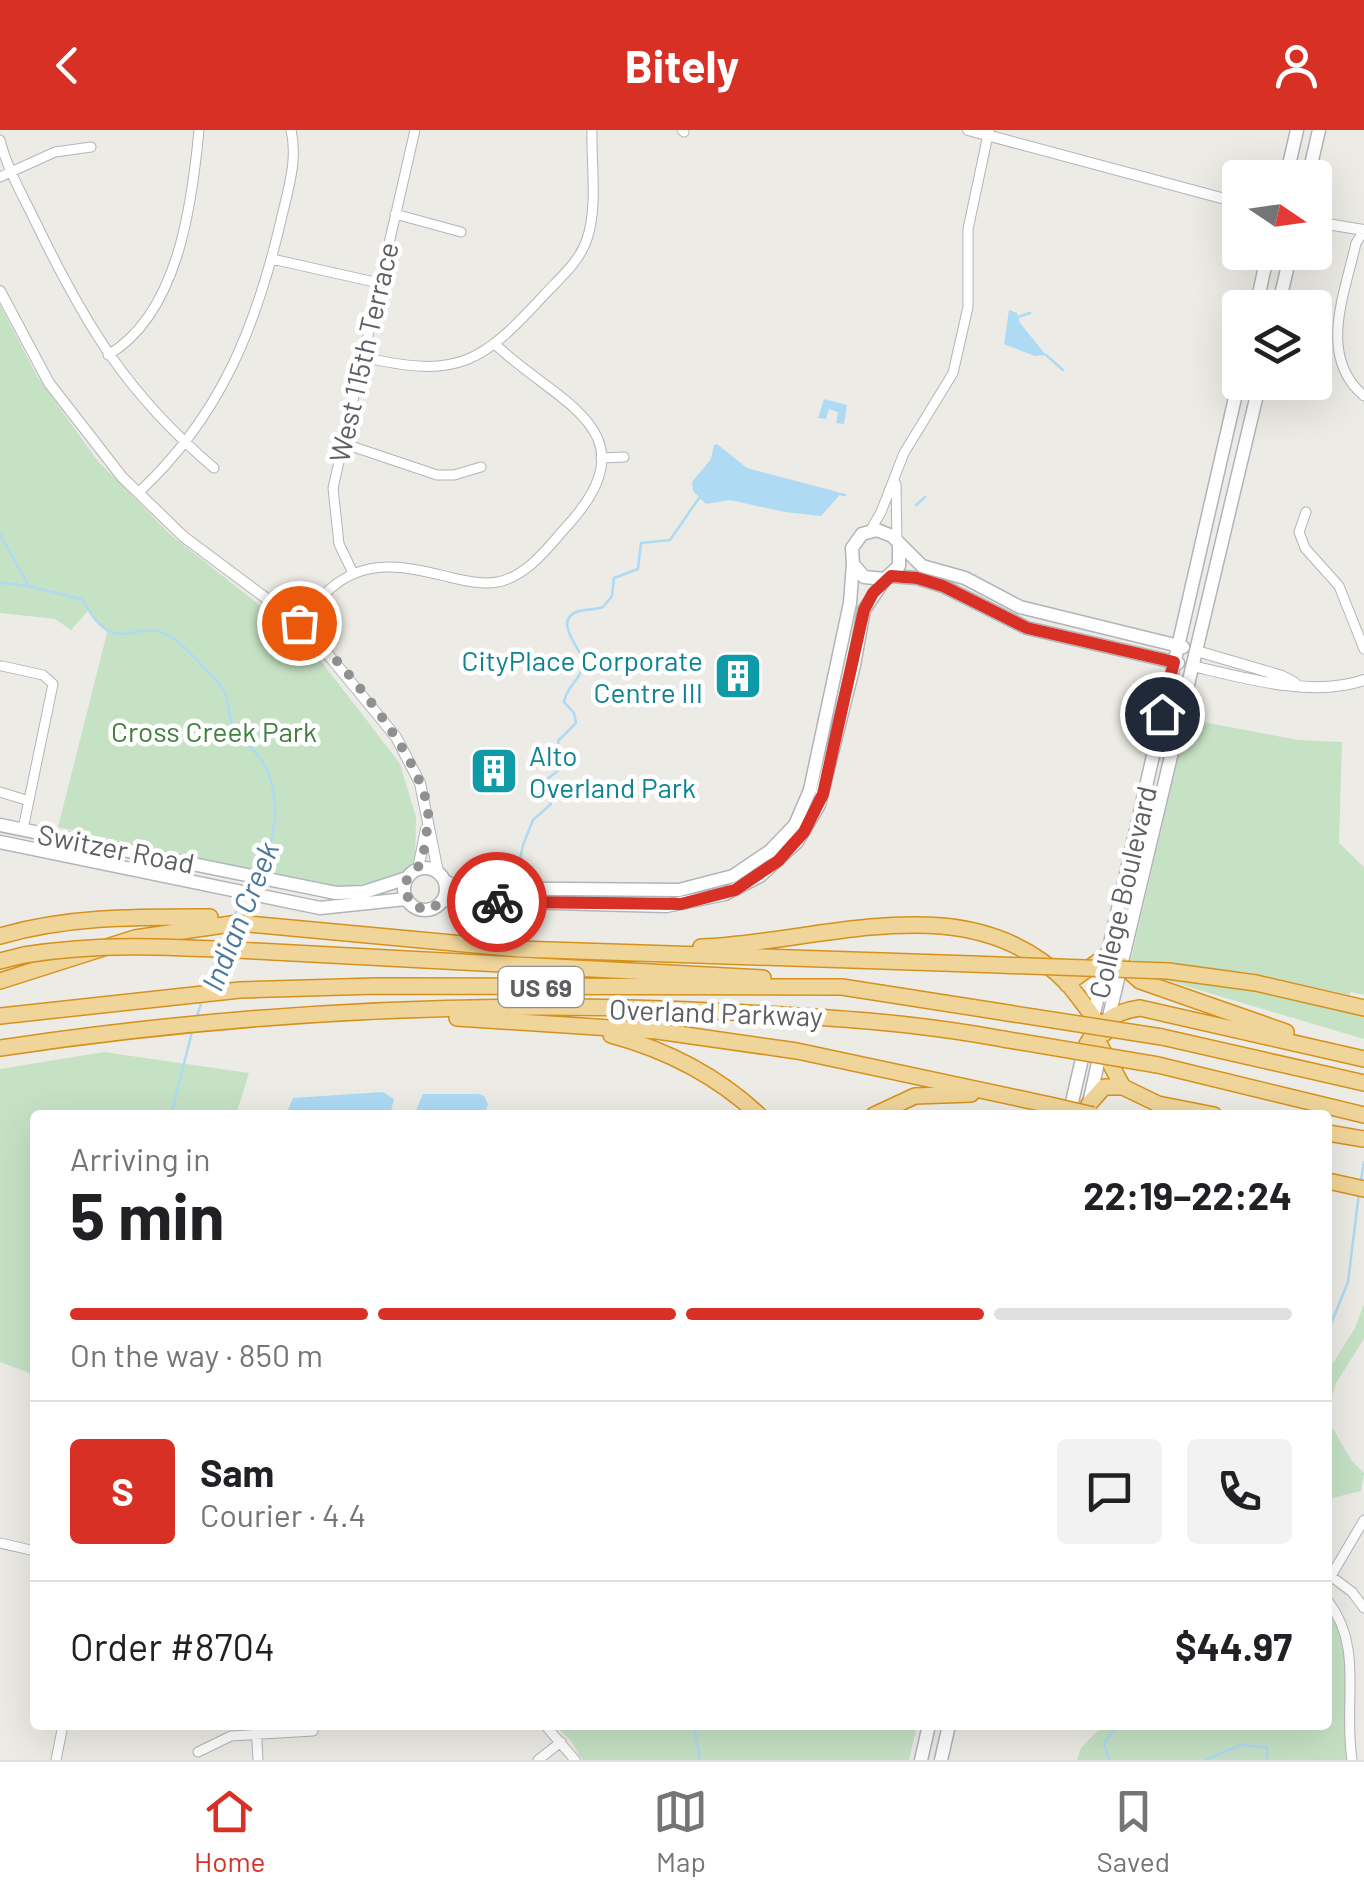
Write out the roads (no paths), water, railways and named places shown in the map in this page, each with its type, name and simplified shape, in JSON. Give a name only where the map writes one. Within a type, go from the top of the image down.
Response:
[{"type":"highway","points":[[0,936],[99,918],[238,923],[470,946],[1168,971],[1256,983],[1364,1008]]},
{"type":"highway","points":[[0,982],[135,938],[212,922]]},
{"type":"highway","points":[[653,954],[671,948],[751,943],[899,925],[940,924],[998,937],[1024,950],[1067,984],[1099,1029],[1123,1086]]},
{"type":"highway","points":[[0,961],[65,948],[127,945],[776,978],[842,987]]},
{"type":"highway","points":[[1067,984],[1106,955]]},
{"type":"highway","points":[[1122,966],[1140,981],[1360,1058]]},
{"type":"highway","name":"Overland Parkway","points":[[0,1016],[313,986],[842,987],[1162,1036],[1364,1083]]},
{"type":"highway","name":"Overland Parkway","points":[[0,1048],[238,1020],[545,1006],[682,1010],[898,1022],[1158,1065],[1364,1115]]},
{"type":"highway","points":[[1084,1052],[1099,1029],[1130,1009],[1149,1009],[1335,1050]]},
{"type":"highway","points":[[383,1012],[656,1031],[796,1051],[1082,1110]]},
{"type":"highway","points":[[576,1026],[640,1043],[682,1060],[725,1086],[754,1110]]},
{"type":"highway","points":[[1090,1110],[1104,1087],[1123,1086],[1158,1104],[1189,1110]]},
{"type":"highway","points":[[884,1110],[905,1100],[937,1093],[1024,1099]]},
{"type":"highway","points":[[1334,1134],[1364,1139]]},
{"type":"highway","points":[[1332,1180],[1364,1189]]},
{"type":"main road","points":[[1290,160],[1297,130]]},
{"type":"main road","points":[[1312,160],[1320,130]]},
{"type":"main road","name":"College Boulevard","points":[[1089,1110],[1106,955],[1234,400]]},
{"type":"main road","name":"College Boulevard","points":[[1099,1029],[1122,966],[1256,400]]},
{"type":"main road","points":[[1194,666],[1020,625],[943,586],[917,578],[864,577],[852,564],[852,548],[856,540],[870,531],[885,532],[922,566],[966,578],[1027,608],[1197,651]]},
{"type":"main road","points":[[888,577],[899,566],[898,544]]},
{"type":"main road","name":"Switzer Road","points":[[774,856],[806,802],[850,603],[852,564]]},
{"type":"main road","name":"Switzer Road","points":[[0,824],[336,893],[364,892],[412,874],[442,876],[458,888],[666,906],[712,898],[748,883],[804,832],[823,794],[867,600],[888,577]]},
{"type":"main road","points":[[1020,625],[1027,608]]},
{"type":"main road","points":[[836,662],[854,665]]},
{"type":"main road","name":"Switzer Road","points":[[0,842],[320,908],[406,899],[415,908],[428,911],[444,900],[605,898]]},
{"type":"main road","points":[[406,899],[412,874]]},
{"type":"main road","points":[[442,876],[444,900]]},
{"type":"main road","points":[[1070,1110],[1084,1052]]},
{"type":"main road","points":[[921,1760],[928,1730]]},
{"type":"main road","points":[[942,1760],[949,1730]]},
{"type":"street","points":[[108,356],[146,324],[163,294],[190,198],[198,130]]},
{"type":"street","points":[[138,494],[184,443],[216,397],[247,338],[272,259],[294,162],[291,130]]},
{"type":"street","name":"West 115th Terrace","points":[[353,573],[339,544],[333,488],[416,130]]},
{"type":"street","points":[[362,357],[401,366],[435,368],[471,359],[496,345],[581,253],[589,229],[592,130]]},
{"type":"street","points":[[968,130],[988,132],[1222,198]]},
{"type":"street","points":[[870,531],[904,454],[954,373],[968,307],[968,230],[988,132]]},
{"type":"street","points":[[0,140],[82,316],[108,356],[132,389],[214,468]]},
{"type":"street","points":[[0,177],[55,152],[90,147]]},
{"type":"street","points":[[395,214],[461,232]]},
{"type":"street","points":[[1332,225],[1364,231],[1356,243],[1336,342],[1345,374],[1364,396]]},
{"type":"street","points":[[272,259],[379,283]]},
{"type":"street","points":[[0,291],[30,351],[96,447],[138,494],[198,548],[299,623],[324,647],[396,737],[416,772],[432,856],[442,876]]},
{"type":"street","points":[[299,623],[328,590],[353,573],[372,567],[404,566],[485,583],[518,574],[588,503],[598,483],[601,458],[600,443],[586,418],[496,345]]},
{"type":"street","points":[[342,443],[438,474],[454,475],[482,466]]},
{"type":"street","points":[[601,458],[624,457]]},
{"type":"street","points":[[896,476],[898,544]]},
{"type":"street","points":[[1306,512],[1299,532],[1305,548],[1339,586],[1364,650]]},
{"type":"street","points":[[1197,651],[1242,670],[1296,684],[1326,688],[1364,680]]},
{"type":"street","points":[[2,666],[43,676],[54,684],[22,829]]},
{"type":"street","points":[[1194,666],[1242,670]]},
{"type":"street","points":[[0,792],[26,800]]},
{"type":"street","points":[[412,874],[428,819]]},
{"type":"street","points":[[1332,1571],[1364,1520]]},
{"type":"street","points":[[0,1543],[30,1551]]},
{"type":"street","points":[[1332,1580],[1352,1592],[1364,1608]]},
{"type":"street","points":[[1332,1606],[1364,1650]]},
{"type":"street","points":[[1352,1760],[1349,1722],[1357,1670],[1353,1638]]},
{"type":"street","points":[[56,1760],[62,1730]]},
{"type":"street","points":[[198,1752],[253,1730]]},
{"type":"street","points":[[256,1730],[258,1760]]},
{"type":"street","points":[[284,1730],[312,1731]]},
{"type":"street","points":[[550,1730],[576,1760]]},
{"type":"street","points":[[538,1760],[561,1742]]},
{"type":"water","points":[[1009,310],[1017,313],[1020,323],[1046,355],[1035,356],[1004,344]]},
{"type":"water","points":[[824,399],[847,405],[844,424],[836,423],[838,412],[829,409],[826,419],[818,418]]},
{"type":"water","points":[[717,444],[747,468],[838,492],[839,496],[821,516],[730,500],[706,504],[693,491],[692,482],[711,459]]},
{"type":"water","points":[[383,1092],[394,1099],[391,1110],[288,1110],[293,1098]]},
{"type":"water","points":[[423,1094],[478,1094],[488,1104],[486,1110],[416,1110]]},
{"type":"waterway","points":[[1018,317],[1030,313]]},
{"type":"waterway","points":[[1046,355],[1063,370]]},
{"type":"waterway","points":[[839,494],[845,495]]},
{"type":"waterway","points":[[916,505],[925,497]]},
{"type":"waterway","points":[[517,874],[533,820],[551,804],[546,780],[564,766],[558,741],[576,723],[574,713],[564,702],[581,672],[583,659],[569,633],[568,620],[579,611],[603,607],[612,596],[614,578],[638,569],[641,543],[670,540],[699,498]]},
{"type":"waterway","points":[[0,534],[28,585]]},
{"type":"waterway","name":"Indian Creek","points":[[0,583],[83,600],[95,619],[117,634],[151,630],[163,633],[217,681],[226,695],[232,723],[264,764],[274,795],[269,849],[258,873]]},
{"type":"waterway","name":"Indian Creek","points":[[234,916],[244,897]]},
{"type":"waterway","name":"Indian Creek","points":[[207,986],[217,956]]},
{"type":"waterway","name":"Indian Creek","points":[[196,1019],[203,998]]},
{"type":"waterway","name":"Indian Creek","points":[[172,1110],[192,1032]]},
{"type":"waterway","points":[[1361,1180],[1364,1162]]},
{"type":"waterway","points":[[1332,1321],[1348,1282],[1359,1193]]},
{"type":"waterway","name":"Indian Creek","points":[[695,1730],[700,1760]]},
{"type":"waterway","points":[[1109,1760],[1104,1743],[1114,1730]]},
{"type":"waterway","points":[[1205,1760],[1241,1745],[1267,1748],[1267,1760]]},
{"type":"place","name":"CityPlace Corporate Centre III","points":[[738,676]]},
{"type":"place","name":"Alto Overland Park","points":[[494,771]]},
{"type":"park label","name":"Cross Creek Park","points":[[214,731]]}]
